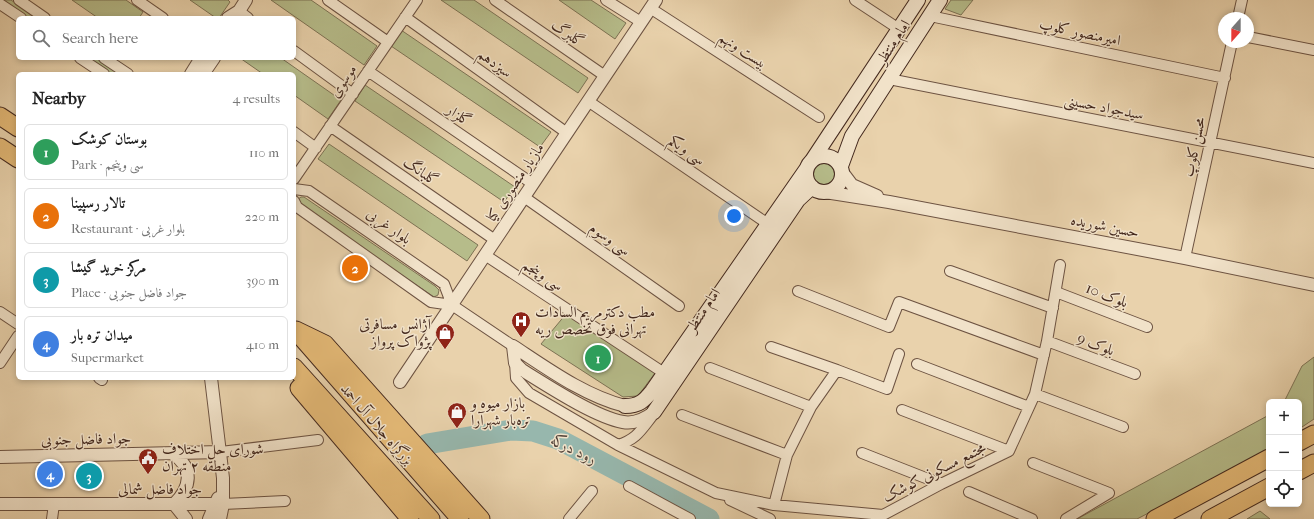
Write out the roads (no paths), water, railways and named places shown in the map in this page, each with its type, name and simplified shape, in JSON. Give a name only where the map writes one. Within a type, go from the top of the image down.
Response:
[{"type":"highway","points":[[0,116],[16,127]]},
{"type":"highway","points":[[0,147],[16,158]]},
{"type":"highway","points":[[296,330],[325,344],[481,519]]},
{"type":"highway","name":"بزرگراه جلال آل احمد","points":[[296,330],[460,519]]},
{"type":"highway","name":"بزرگراه جلال آل احمد","points":[[296,369],[431,519]]},
{"type":"highway","points":[[295,380],[410,519]]},
{"type":"highway","points":[[1155,519],[1266,460]]},
{"type":"highway","points":[[1301,471],[1314,464]]},
{"type":"highway","points":[[1210,519],[1266,490]]},
{"type":"main road","name":"امام منتظر","points":[[626,406],[635,406],[643,401],[664,373],[809,165],[918,0]]},
{"type":"main road","name":"امام منتظر","points":[[842,170],[852,136],[940,0]]},
{"type":"main road","points":[[816,157],[830,157],[837,160],[842,170],[838,186],[832,190],[819,190],[808,182],[809,165],[816,157]]},
{"type":"main road","name":"امام منتظر","points":[[654,412],[798,200],[819,190]]},
{"type":"street","points":[[19,0],[42,16]]},
{"type":"street","points":[[137,0],[161,16]]},
{"type":"street","points":[[242,16],[246,0]]},
{"type":"street","points":[[328,0],[388,42]]},
{"type":"street","name":"موسوی","points":[[296,177],[417,0]]},
{"type":"street","name":"گلبرگ","points":[[495,0],[605,76]]},
{"type":"street","points":[[606,0],[641,22]]},
{"type":"street","points":[[855,0],[899,29]]},
{"type":"street","points":[[1239,12],[1242,0]]},
{"type":"street","points":[[0,4],[18,16]]},
{"type":"street","name":"مازیار منصوری کیا","points":[[400,382],[653,4]]},
{"type":"street","name":"بیست ونهم","points":[[653,4],[819,116]]},
{"type":"street","name":"امیرمنصور کلوپ","points":[[930,16],[1224,78]]},
{"type":"street","name":"سیزدهم","points":[[405,17],[567,133]]},
{"type":"street","points":[[1254,38],[1314,50]]},
{"type":"street","name":"محسن کلوپ","points":[[1185,258],[1231,48]]},
{"type":"street","points":[[296,52],[353,94]]},
{"type":"street","points":[[83,60],[101,72]]},
{"type":"street","points":[[107,60],[125,72]]},
{"type":"street","points":[[192,72],[201,60]]},
{"type":"street","points":[[207,72],[213,60]]},
{"type":"street","name":"گلزار","points":[[368,71],[533,184]]},
{"type":"street","name":"سیدجواد حسینی","points":[[889,79],[1314,163]]},
{"type":"street","name":"سی ویکم","points":[[588,101],[768,224]]},
{"type":"street","name":"گلبانگ","points":[[330,126],[495,240]]},
{"type":"street","points":[[296,133],[316,148]]},
{"type":"street","name":"حسین شوریده","points":[[842,170],[852,185],[889,202]]},
{"type":"street","name":"بلوار غربی","points":[[296,189],[309,191],[444,284],[452,305]]},
{"type":"street","name":"حسین شوریده","points":[[819,190],[1185,258],[1314,285]]},
{"type":"street","name":"سی وسوم","points":[[524,197],[679,306]]},
{"type":"street","points":[[296,205],[431,302],[452,305],[550,370],[593,394],[626,406]]},
{"type":"street","name":"سی وپنجم","points":[[485,255],[664,373]]},
{"type":"street","name":"مجتمع مسکونی کوشک","points":[[515,363],[516,378],[528,393],[618,445],[716,493],[774,505],[883,515],[941,484],[1009,451],[1035,394],[1047,341],[1060,265]]},
{"type":"street","points":[[950,271],[1053,308]]},
{"type":"street","points":[[798,291],[889,327],[899,302],[1044,355]]},
{"type":"street","name":"بلوک 10","points":[[1056,292],[1147,327]]},
{"type":"street","points":[[0,312],[16,323]]},
{"type":"street","points":[[0,363],[16,339]]},
{"type":"street","name":"بلوک 9","points":[[1047,341],[1135,374]]},
{"type":"street","points":[[513,346],[515,363],[522,370],[599,413],[624,422],[644,420],[654,412]]},
{"type":"street","points":[[771,347],[887,389],[899,354]]},
{"type":"street","points":[[917,364],[1029,407]]},
{"type":"street","points":[[710,368],[811,407]]},
{"type":"street","points":[[774,505],[787,455],[811,407],[837,370]]},
{"type":"street","points":[[211,380],[221,452],[222,490],[219,505],[220,519]]},
{"type":"street","points":[[1035,394],[1123,427]]},
{"type":"street","points":[[902,410],[1009,451]]},
{"type":"street","name":"امام منتظر","points":[[618,445],[630,441],[637,436],[654,412]]},
{"type":"street","points":[[682,416],[787,455]]},
{"type":"street","points":[[221,452],[318,440]]},
{"type":"street","name":"جواد فاضل جنوبی","points":[[0,457],[221,452]]},
{"type":"street","points":[[862,453],[941,484]]},
{"type":"street","points":[[173,454],[185,465],[188,477],[185,490],[174,504],[186,519]]},
{"type":"street","points":[[1033,463],[1109,493],[1066,519]]},
{"type":"street","points":[[629,486],[689,519]]},
{"type":"street","points":[[569,519],[592,491]]},
{"type":"street","points":[[969,492],[1032,519]]},
{"type":"street","points":[[716,493],[770,519]]},
{"type":"street","points":[[208,519],[219,505],[285,501]]},
{"type":"street","name":"جواد فاضل شمالی","points":[[0,504],[219,505]]},
{"type":"street","points":[[52,519],[54,504]]},
{"type":"street","points":[[1218,519],[1232,507]]},
{"type":"waterway","name":"رود درکه","points":[[427,444],[511,430],[533,431],[558,439],[709,519]]},
{"type":"place","name":"تالار رسپینا","points":[[355,268]]},
{"type":"place","name":"مطب دكترمريم السادات تهرانی فوق تخصص ریه","points":[[521,338]]},
{"type":"place","name":"آژانس مسافرتی پژواک پرواز","points":[[445,350]]},
{"type":"place","name":"بوستان کوشک","points":[[598,358]]},
{"type":"place","name":"بازار میوه و تره‌بار شهرآرا","points":[[457,429]]},
{"type":"place","name":"میدان تره بار","points":[[50,474]]},
{"type":"place","name":"شورای حل اختلاف منطقه ۲ تهران","points":[[148,475]]},
{"type":"place","name":"مرکز خرید گیشا","points":[[89,476]]}]
